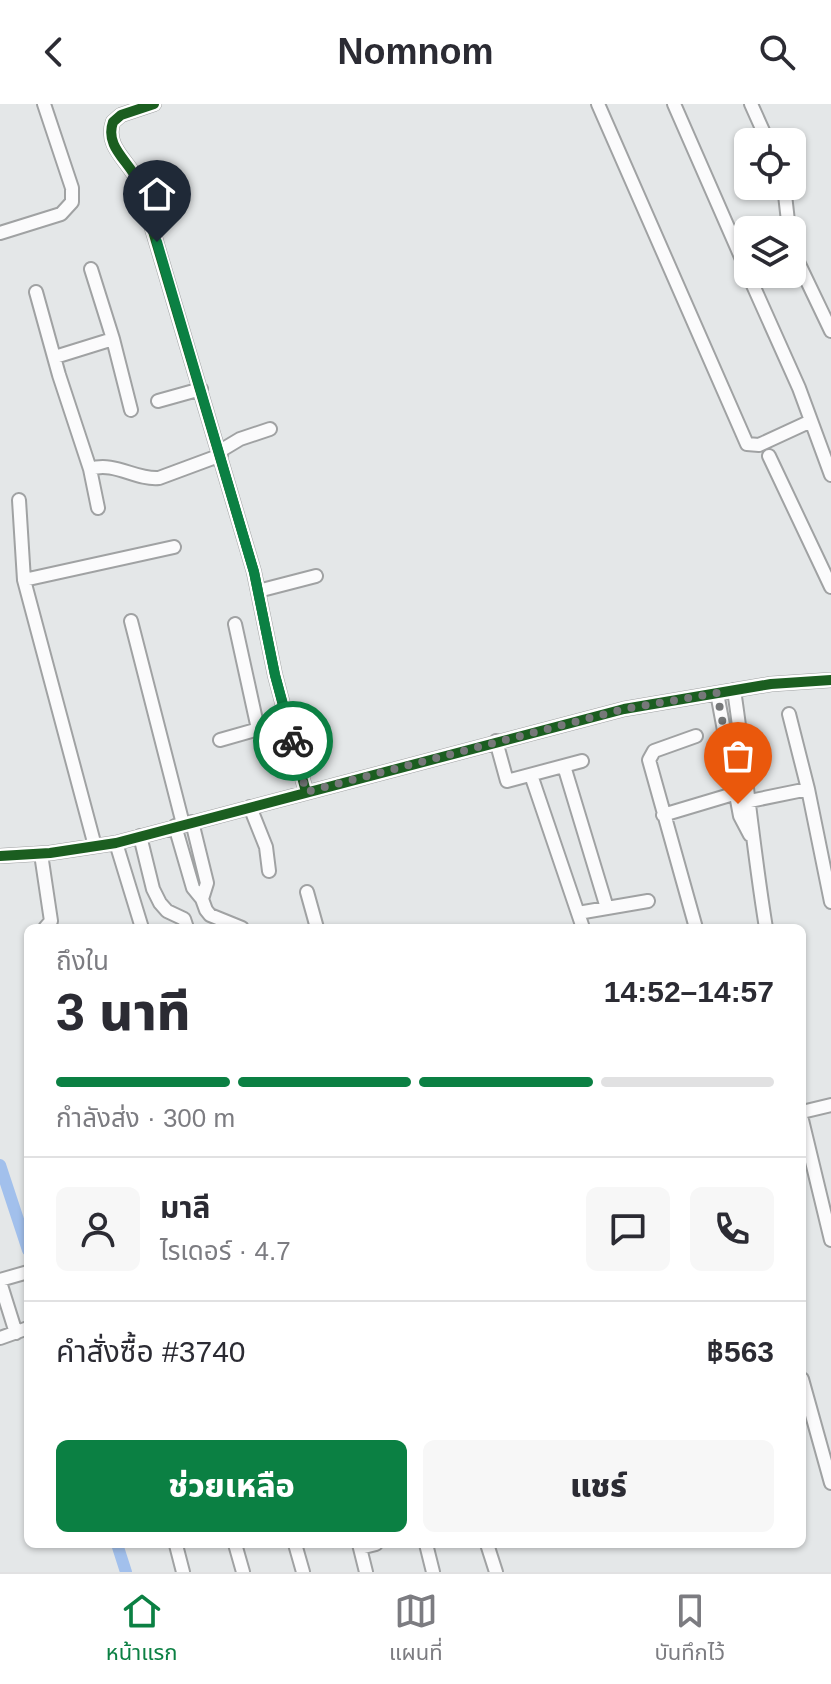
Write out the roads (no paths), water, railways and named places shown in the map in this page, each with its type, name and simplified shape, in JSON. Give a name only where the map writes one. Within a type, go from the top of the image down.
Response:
[{"type":"street","points":[[0,233],[61,214],[72,202],[72,188],[44,104]]},
{"type":"street","points":[[154,104],[121,115],[113,122],[111,138],[116,151],[134,171],[139,184],[201,389],[258,591],[306,792]]},
{"type":"street","points":[[598,104],[747,444],[759,445],[811,421]]},
{"type":"street","points":[[674,104],[734,242]]},
{"type":"street","points":[[751,104],[762,128]]},
{"type":"street","points":[[91,269],[131,410]]},
{"type":"street","points":[[806,279],[831,331]]},
{"type":"street","points":[[755,288],[828,458],[831,475]]},
{"type":"street","points":[[36,292],[90,469],[98,508]]},
{"type":"street","points":[[55,357],[113,339]]},
{"type":"street","points":[[158,401],[201,389]]},
{"type":"street","points":[[90,469],[108,466],[151,479],[159,478],[220,453],[240,439],[270,429]]},
{"type":"street","points":[[769,456],[831,587]]},
{"type":"street","points":[[19,500],[24,580],[95,846]]},
{"type":"street","points":[[24,580],[174,547]]},
{"type":"street","points":[[258,591],[316,576]]},
{"type":"street","points":[[131,621],[183,824],[193,888],[210,915],[232,924]]},
{"type":"street","points":[[235,624],[258,729]]},
{"type":"street","points":[[0,856],[41,854],[116,843],[624,709],[771,684],[831,680]]},
{"type":"street","points":[[734,690],[740,729],[743,797],[740,816],[751,838],[765,924]]},
{"type":"street","points":[[717,693],[724,733],[743,797]]},
{"type":"street","points":[[789,714],[831,902]]},
{"type":"street","points":[[220,740],[287,721]]},
{"type":"street","points":[[724,733],[740,729]]},
{"type":"street","points":[[695,924],[650,768],[650,755],[696,736]]},
{"type":"street","points":[[496,741],[507,781],[582,761]]},
{"type":"street","points":[[564,766],[607,908]]},
{"type":"street","points":[[531,775],[582,924]]},
{"type":"street","points":[[663,815],[743,797],[808,789]]},
{"type":"street","points":[[250,807],[266,847],[269,871]]},
{"type":"street","points":[[140,836],[153,889],[164,908],[184,919],[186,924]]},
{"type":"street","points":[[116,843],[141,924]]},
{"type":"street","points":[[41,854],[51,921],[48,924]]},
{"type":"street","points":[[307,892],[316,924]]},
{"type":"street","points":[[578,913],[648,901]]},
{"type":"street","points":[[806,1111],[831,1105]]},
{"type":"street","points":[[806,1137],[831,1240]]},
{"type":"street","points":[[0,1338],[22,1330],[0,1281],[24,1273]]},
{"type":"street","points":[[806,1393],[831,1483]]},
{"type":"street","points":[[177,1548],[183,1572]]},
{"type":"street","points":[[236,1548],[243,1572]]},
{"type":"street","points":[[296,1548],[303,1572]]},
{"type":"street","points":[[360,1548],[366,1572]]},
{"type":"street","points":[[427,1548],[433,1572]]},
{"type":"street","points":[[488,1548],[496,1572]]},
{"type":"waterway","points":[[0,1165],[24,1238]]},
{"type":"waterway","points":[[118,1548],[126,1572]]}]
